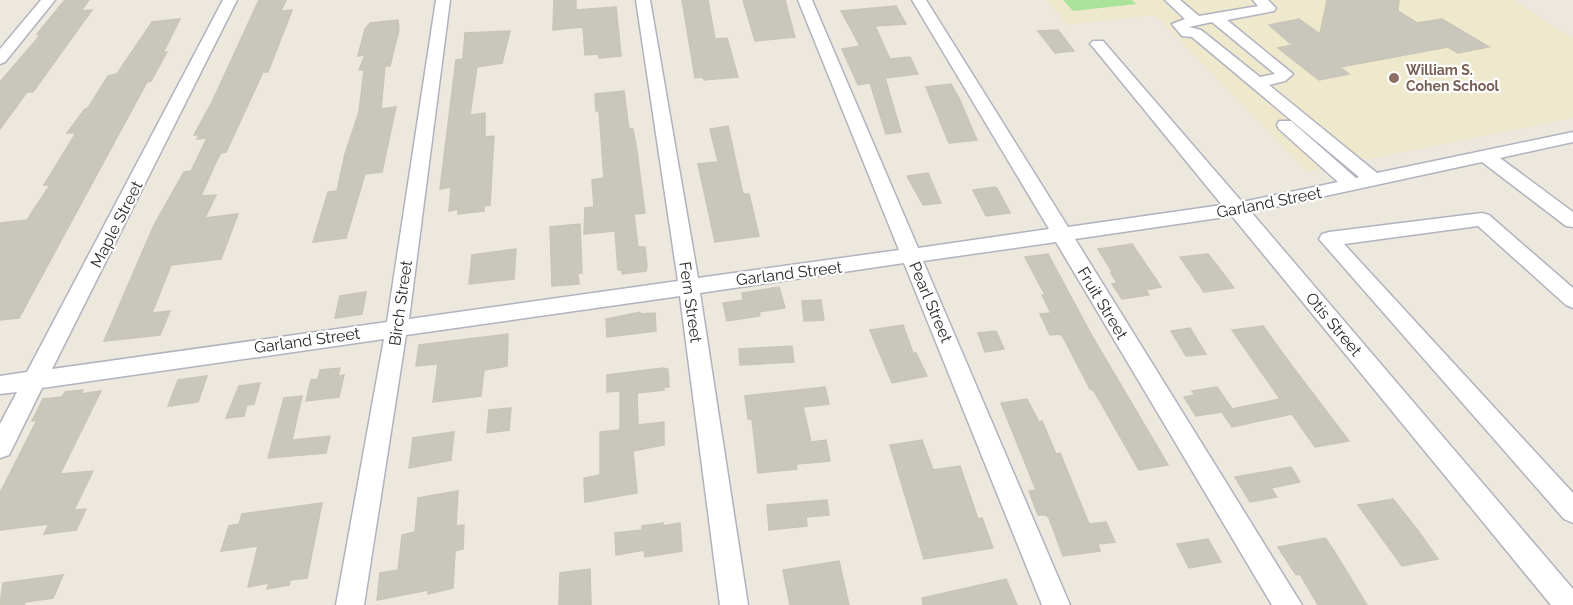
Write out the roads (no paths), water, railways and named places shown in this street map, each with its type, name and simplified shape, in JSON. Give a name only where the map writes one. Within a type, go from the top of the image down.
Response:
[{"type":"street","points":[[0,59],[48,0]]},
{"type":"street","name":"Maple Street","points":[[0,448],[230,0]]},
{"type":"street","name":"Birch Street","points":[[350,605],[397,327],[443,0]]},
{"type":"street","name":"Fern Street","points":[[644,0],[689,286],[734,605]]},
{"type":"street","name":"Pearl Street","points":[[805,0],[1056,605]]},
{"type":"street","name":"Fruit Street","points":[[919,0],[1288,605]]},
{"type":"street","points":[[1172,0],[1196,33],[1374,180]]},
{"type":"street","points":[[1260,0],[1269,8],[1216,18],[1192,27],[1184,35],[1353,185]]},
{"type":"street","points":[[1216,18],[1285,74],[1279,78],[1256,83]]},
{"type":"street","name":"Otis Street","points":[[1098,44],[1569,605]]},
{"type":"street","name":"Garland Street","points":[[0,385],[689,286],[1062,236],[1238,209],[1573,137]]},
{"type":"street","points":[[1486,156],[1573,221]]},
{"type":"street","points":[[1573,300],[1482,219],[1329,239],[1573,511]]},
{"type":"place","name":"William S. Cohen School","points":[[1394,78]]}]
